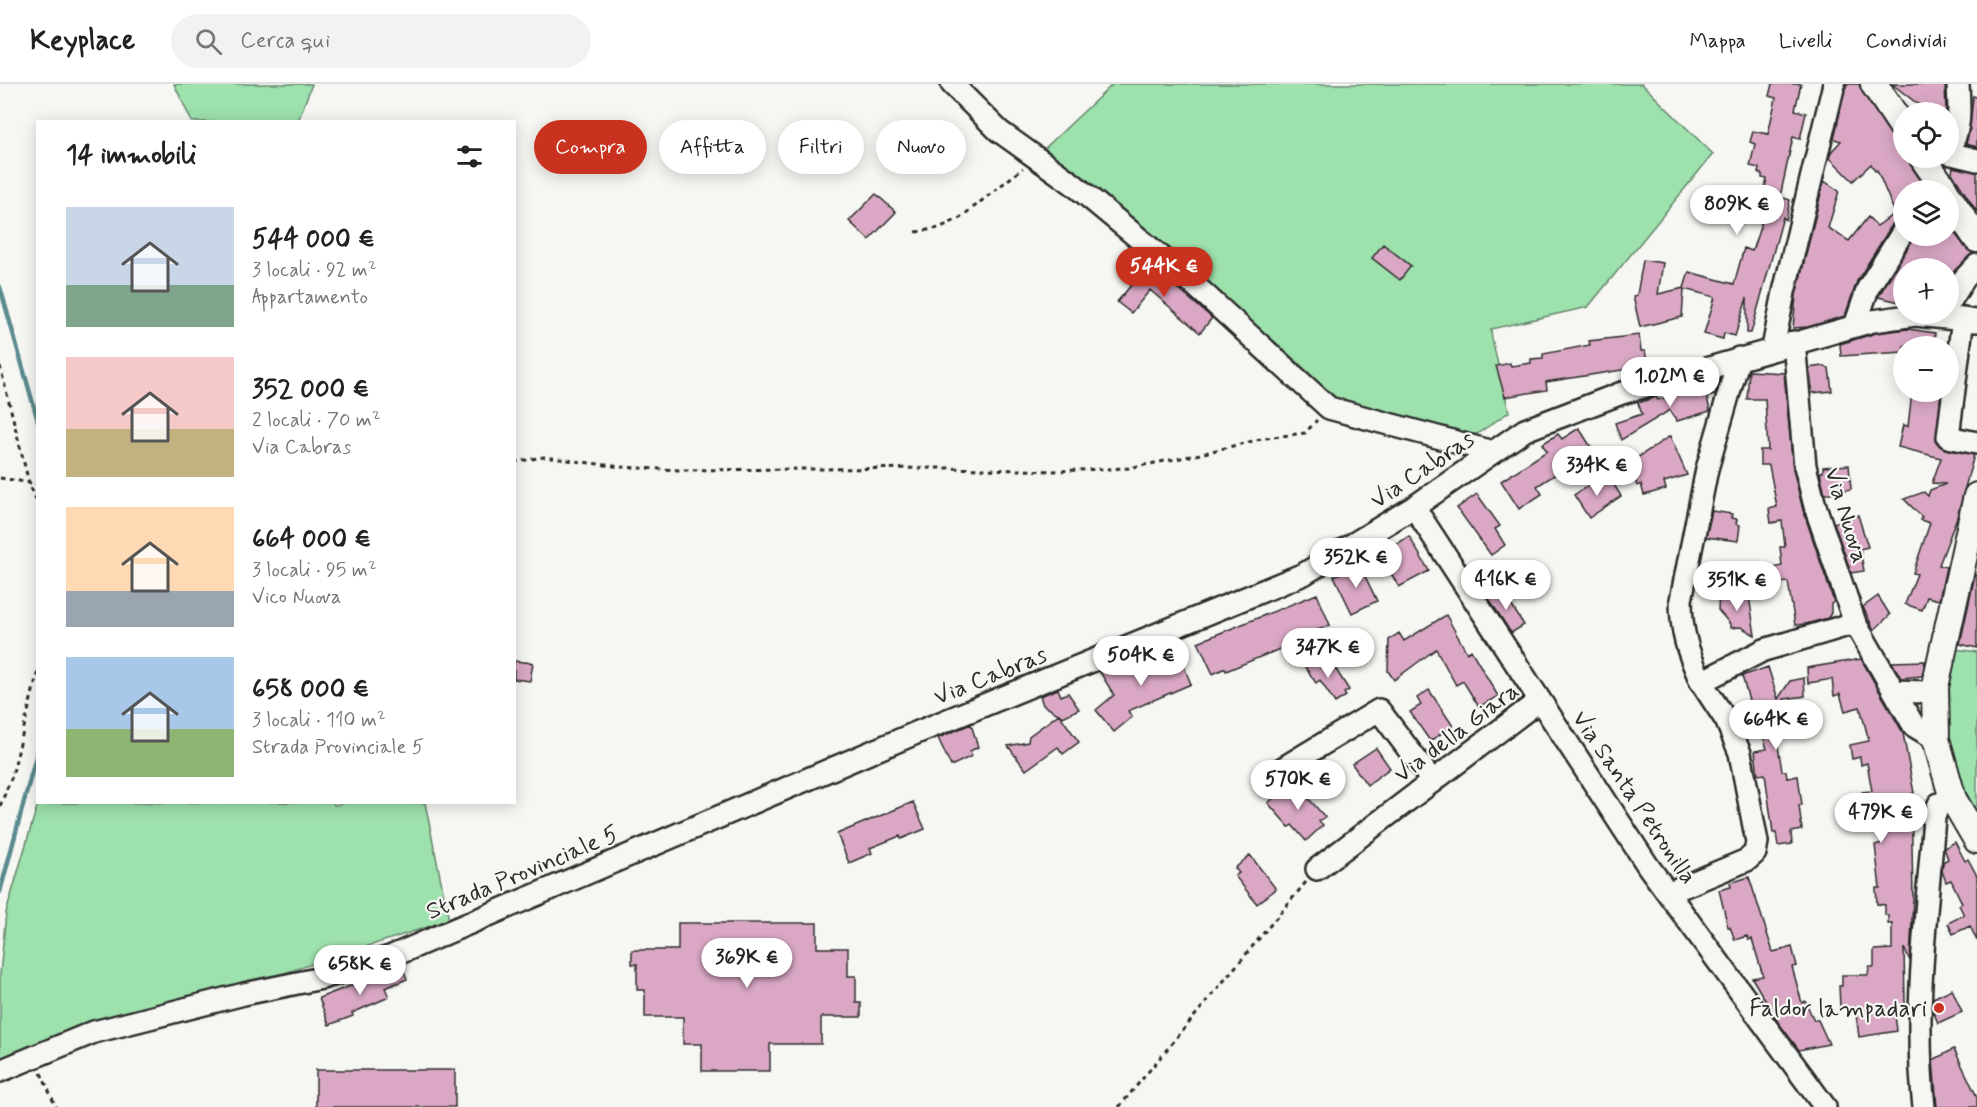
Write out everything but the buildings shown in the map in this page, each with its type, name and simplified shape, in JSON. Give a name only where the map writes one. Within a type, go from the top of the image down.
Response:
[{"type":"main road","points":[[1874,84],[1893,112]]},
{"type":"main road","points":[[1939,179],[1977,239]]},
{"type":"main road","points":[[1977,496],[1935,687],[1936,739],[1953,799],[1977,840]]},
{"type":"street","points":[[952,84],[999,131],[1073,184],[1190,280],[1329,408],[1493,452]]},
{"type":"street","points":[[1773,348],[1784,292],[1834,84]]},
{"type":"street","points":[[1958,84],[1959,102]]},
{"type":"street","points":[[1959,155],[1977,160]]},
{"type":"street","points":[[1855,326],[1868,288],[1894,246]]},
{"type":"street","points":[[1959,299],[1964,279],[1977,265]]},
{"type":"street","name":"Via Cabras","points":[[916,733],[1304,574],[1414,507],[1524,430],[1535,425],[1622,393],[1739,358],[1855,326],[1893,319]]},
{"type":"street","points":[[1954,324],[1948,437],[1977,443]]},
{"type":"street","name":"Via Nuova","points":[[1794,342],[1805,466],[1815,506],[1855,623],[1914,726],[1936,739]]},
{"type":"street","points":[[1668,893],[1748,860],[1755,853],[1757,842],[1740,753],[1726,720],[1701,682],[1685,644],[1681,622],[1681,600],[1707,468],[1739,358]]},
{"type":"street","name":"Via Santa Petronilla","points":[[1414,507],[1668,893],[1825,1107]]},
{"type":"street","points":[[1701,682],[1764,650],[1855,623]]},
{"type":"street","points":[[1895,691],[1925,692],[1935,687]]},
{"type":"street","name":"Via della Giara","points":[[1317,869],[1540,700]]},
{"type":"street","points":[[1265,779],[1379,710],[1433,782]]},
{"type":"street","name":"Strada Provinciale 5","points":[[0,1071],[94,1032],[140,1019],[322,978],[390,957],[916,733]]},
{"type":"street","points":[[1924,1107],[1919,1046],[1920,1004],[1934,817],[1939,804],[1953,799]]},
{"type":"path","points":[[916,232],[939,228],[960,218],[1036,157]]},
{"type":"path","points":[[0,366],[29,483],[36,499]]},
{"type":"path","points":[[516,462],[544,457],[621,467],[679,470],[945,468],[1054,471],[1129,468],[1265,438],[1305,433],[1329,408]]},
{"type":"path","points":[[0,478],[36,484]]},
{"type":"path","points":[[0,806],[12,776],[36,678]]},
{"type":"path","points":[[1119,1107],[1317,869]]},
{"type":"path","points":[[34,1056],[56,1107]]},
{"type":"green space","points":[[174,84],[312,84],[298,120],[191,120]]},
{"type":"green space","points":[[1113,84],[1642,84],[1713,154],[1588,307],[1491,329],[1509,412],[1477,434],[1453,434],[1337,403],[1043,150]]},
{"type":"green space","points":[[1955,649],[1977,652],[1977,813],[1954,769],[1943,714]]},
{"type":"green space","points":[[38,804],[425,804],[449,920],[241,987],[0,1058],[0,974],[6,913]]},
{"type":"waterway","points":[[0,287],[36,414]]},
{"type":"waterway","points":[[0,892],[36,757]]},
{"type":"place","name":"Faldor lampadari","points":[[1939,1008]]}]
